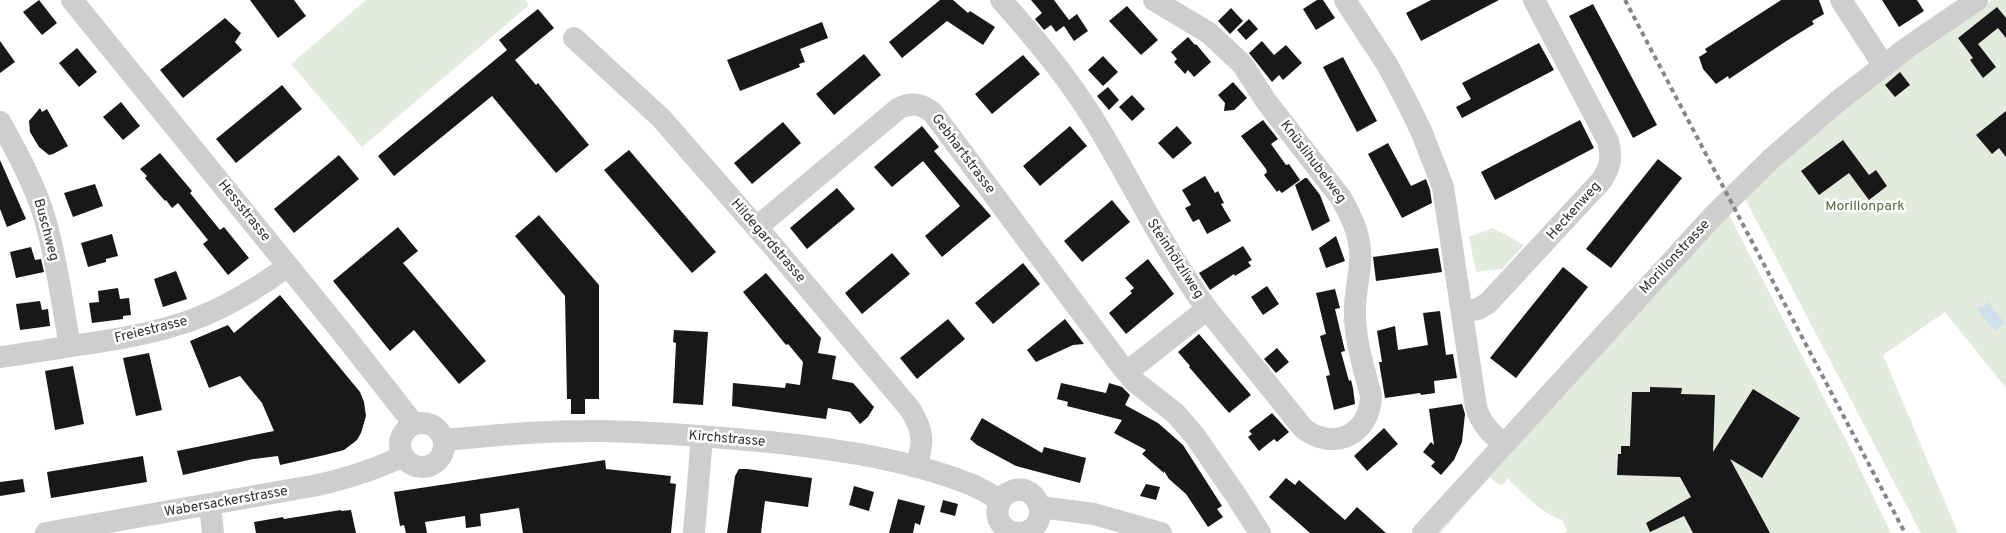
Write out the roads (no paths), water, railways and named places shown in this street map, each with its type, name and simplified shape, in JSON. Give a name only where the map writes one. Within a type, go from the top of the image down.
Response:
[{"type":"street","name":"Hessstrasse","points":[[72,0],[414,424]]},
{"type":"street","name":"Steinhölzliweg","points":[[1001,0],[1031,33],[1085,106],[1102,132],[1161,239],[1207,309],[1127,372]]},
{"type":"street","name":"Knüslihubelweg","points":[[1154,0],[1209,33],[1242,64],[1266,101],[1341,198],[1351,215],[1360,244],[1355,310],[1357,332],[1371,396],[1371,406],[1365,421],[1360,427],[1346,436],[1326,440],[1313,436],[1303,428],[1207,309]]},
{"type":"street","points":[[1345,0],[1388,66],[1422,133],[1436,168],[1448,212],[1476,407],[1483,423],[1504,445]]},
{"type":"street","name":"Heckenweg","points":[[1462,312],[1478,309],[1488,303],[1602,181],[1608,172],[1611,162],[1608,141],[1534,0]]},
{"type":"street","points":[[1841,0],[1884,66]]},
{"type":"street","name":"Morillonstrasse","points":[[1423,533],[1715,214],[1752,177],[1795,137],[1908,47],[1954,6],[1977,0]]},
{"type":"street","name":"Hildegardstrasse","points":[[574,38],[661,118],[757,227],[910,409],[922,429],[921,450],[916,467]]},
{"type":"street","name":"Gebhartstrasse","points":[[757,227],[899,108],[908,104],[925,106],[933,113],[1127,372]]},
{"type":"street","name":"Buschweg","points":[[0,122],[17,151],[35,190],[44,218],[56,263],[70,346]]},
{"type":"street","name":"Freiestrasse","points":[[0,357],[135,336],[192,320],[225,306],[255,290],[288,266]]},
{"type":"street","points":[[1127,372],[1139,385],[1176,414],[1190,430],[1238,497],[1260,533]]},
{"type":"street","points":[[426,422],[433,425],[438,428],[445,440],[443,454],[434,464],[420,467],[413,465],[402,456],[400,441],[407,428],[414,424],[426,422]]},
{"type":"street","name":"Kirchstrasse","points":[[445,440],[578,431],[625,432],[702,436],[823,449],[916,467],[961,480],[1000,500]]},
{"type":"street","points":[[694,533],[702,436]]},
{"type":"street","name":"Wabersackerstrasse","points":[[46,533],[356,476],[402,456]]},
{"type":"street","points":[[1023,490],[1034,496],[1040,507],[1039,520],[1030,530],[1014,533],[1001,524],[998,518],[1000,500],[1010,492],[1023,490]]},
{"type":"street","points":[[210,504],[213,533]]},
{"type":"street","points":[[1040,507],[1094,514],[1161,533]]},
{"type":"water","points":[[1988,302],[2005,323],[1995,331],[1976,308],[1979,306],[1981,308]]},
{"type":"railway","points":[[1625,0],[1905,533]]},
{"type":"park label","name":"Morillonpark","points":[[1865,206]]}]
